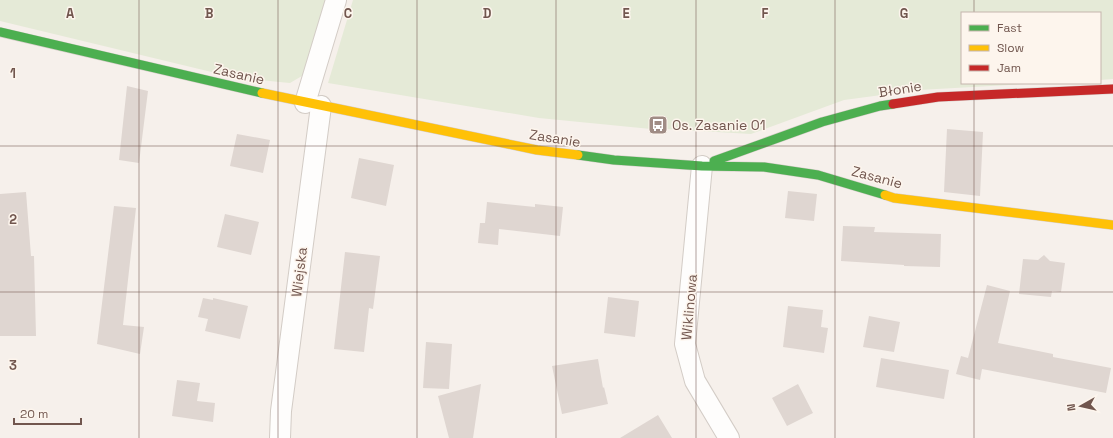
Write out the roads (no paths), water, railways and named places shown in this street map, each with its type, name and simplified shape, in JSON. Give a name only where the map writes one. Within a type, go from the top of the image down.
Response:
[{"type":"street","name":"Wiejska","points":[[280,438],[281,411],[313,104],[336,0]]},
{"type":"street","name":"Zasanie","points":[[0,32],[313,104],[537,150],[614,160],[702,166],[764,167],[780,169],[818,175],[894,198],[1113,225]]},
{"type":"street","name":"Błonie","points":[[702,166],[822,122],[880,106],[938,97],[1113,89]]},
{"type":"street","name":"Wiklinowa","points":[[702,166],[685,344],[695,381],[729,438]]},
{"type":"place","name":"Os. Zasanie 01","points":[[658,125]]}]
